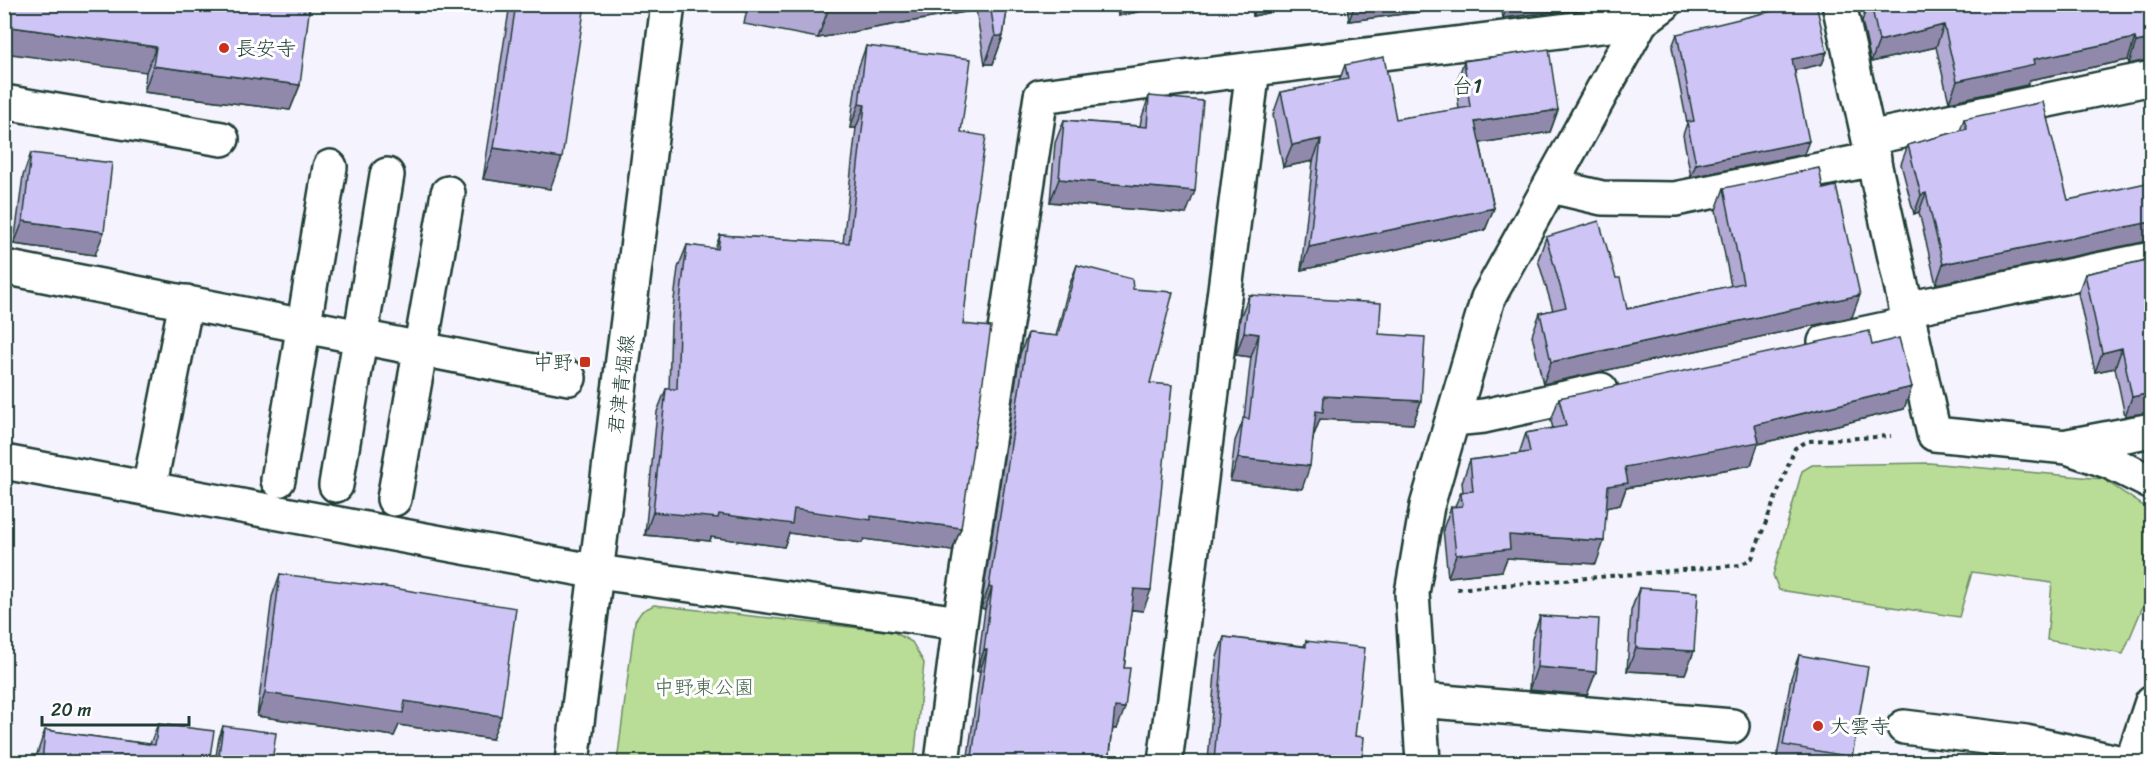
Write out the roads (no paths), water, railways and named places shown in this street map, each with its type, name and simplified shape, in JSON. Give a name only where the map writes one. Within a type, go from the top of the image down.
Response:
[{"type":"street","name":"君津青堀線","points":[[572,762],[598,572],[668,4]]},
{"type":"street","points":[[1839,4],[1934,434],[2067,447],[2110,462],[2151,483]]},
{"type":"street","points":[[942,762],[960,623],[1041,96],[1253,69],[1640,13]]},
{"type":"street","points":[[1423,762],[1412,593],[1427,506],[1488,298],[1551,186],[1640,13]]},
{"type":"street","points":[[1165,762],[1253,69]]},
{"type":"street","points":[[1551,186],[1602,198],[1675,199],[2151,78]]},
{"type":"street","points":[[4,102],[222,139]]},
{"type":"street","points":[[278,480],[330,167]]},
{"type":"street","points":[[336,485],[387,175]]},
{"type":"street","points":[[394,499],[448,193]]},
{"type":"street","points":[[1794,349],[1908,316],[2151,259]]},
{"type":"street","points":[[4,267],[569,378]]},
{"type":"street","points":[[149,489],[186,302]]},
{"type":"street","points":[[1453,419],[1484,416],[1633,383]]},
{"type":"street","points":[[2067,447],[2151,430]]},
{"type":"street","points":[[4,462],[598,572],[960,623]]},
{"type":"street","points":[[1419,700],[1732,726]]},
{"type":"street","points":[[2132,762],[2151,702]]},
{"type":"street","points":[[1904,727],[2026,742],[2118,762]]},
{"type":"place","name":"長安寺","points":[[224,48]]},
{"type":"place","name":"中野","points":[[585,362]]},
{"type":"place","name":"大雲寺","points":[[1818,726]]},
{"type":"district","name":"台1","points":[[1467,86]]},
{"type":"park label","name":"中野東公園","points":[[704,687]]}]
